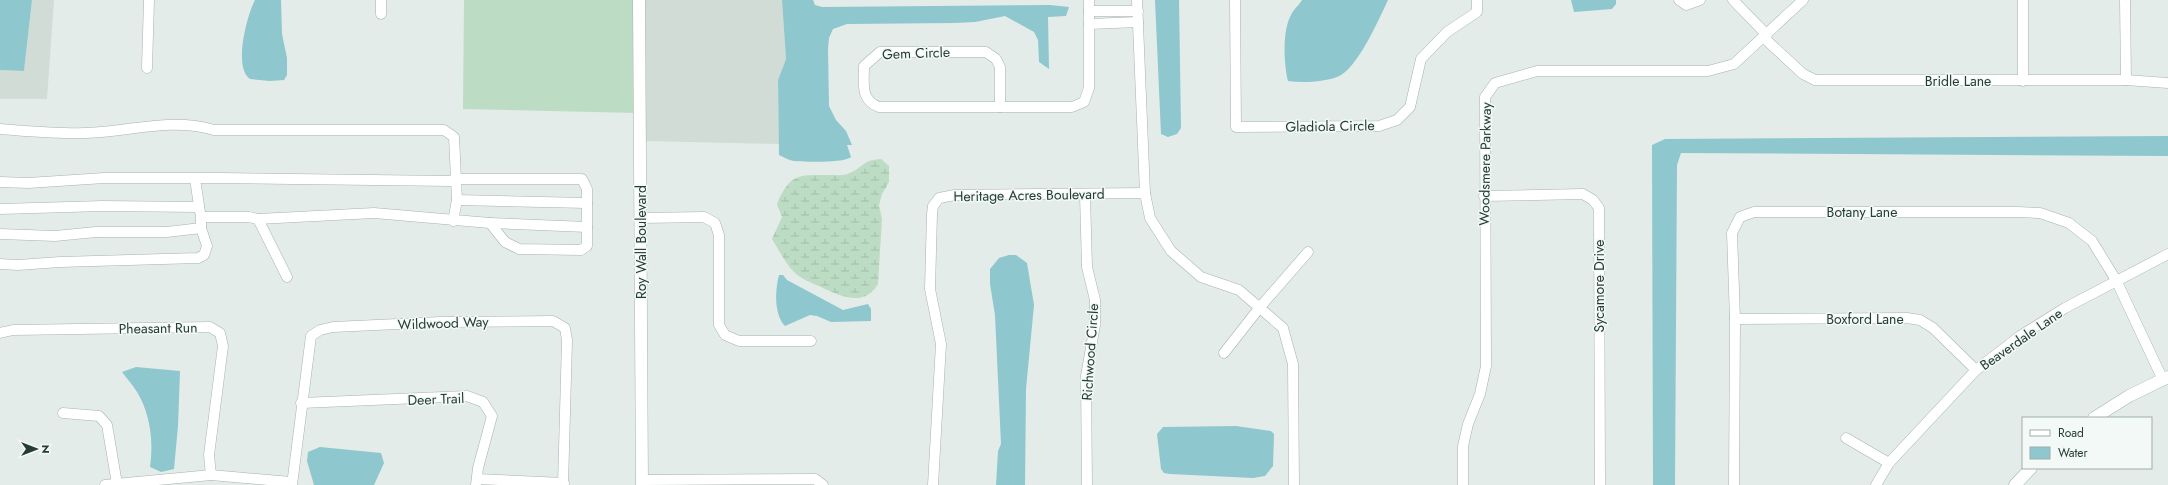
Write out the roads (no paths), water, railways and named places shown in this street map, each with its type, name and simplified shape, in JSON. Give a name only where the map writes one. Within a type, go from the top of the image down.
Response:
[{"type":"street","points":[[147,68],[149,0]]},
{"type":"street","points":[[381,0],[381,14]]},
{"type":"street","name":"Roy Wall Boulevard","points":[[640,0],[642,482]]},
{"type":"street","name":"Gem Circle","points":[[1000,107],[1000,67],[996,59],[986,52],[880,52],[864,66],[864,96],[870,104],[879,107],[1000,107],[1072,107],[1084,102],[1089,88],[1089,0]]},
{"type":"street","points":[[1137,0],[1145,193],[1150,218],[1171,251],[1201,277],[1239,290],[1284,328],[1293,364],[1294,485]]},
{"type":"street","name":"Gladiola Circle","points":[[1235,0],[1236,127],[1379,126],[1397,120],[1410,107],[1421,59],[1447,32],[1477,12],[1476,0]]},
{"type":"street","points":[[1679,0],[1686,5],[1700,0]]},
{"type":"street","name":"Bridle Lane","points":[[1733,0],[1765,36],[1803,74],[1815,80],[2126,80],[2168,83]]},
{"type":"street","name":"Woodsmere Parkway","points":[[1463,485],[1462,446],[1468,424],[1480,394],[1486,366],[1484,196],[1485,97],[1495,83],[1537,71],[1708,71],[1734,64],[1803,0]]},
{"type":"street","points":[[2023,0],[2024,81]]},
{"type":"street","points":[[2125,0],[2126,80]]},
{"type":"street","points":[[1089,11],[1138,11]]},
{"type":"street","points":[[1089,24],[1138,22]]},
{"type":"street","points":[[0,129],[84,133],[178,123],[197,125],[214,130],[444,130],[454,137],[457,200],[453,221]]},
{"type":"street","points":[[0,182],[28,183],[104,178],[450,181],[456,179],[582,179],[587,189],[587,246],[581,250],[519,249],[505,242],[490,223]]},
{"type":"street","points":[[0,264],[18,265],[60,262],[198,258],[204,255],[207,246],[201,228],[195,179]]},
{"type":"street","name":"Heritage Acres Boulevard","points":[[933,485],[941,344],[930,289],[933,206],[939,198],[955,195],[1085,195],[1145,193]]},
{"type":"street","name":"Sycamore Drive","points":[[1484,196],[1583,194],[1593,200],[1599,208],[1600,485]]},
{"type":"street","name":"Richwood Circle","points":[[1085,195],[1087,267],[1095,300],[1095,325],[1086,376],[1087,485]]},
{"type":"street","points":[[457,200],[587,203]]},
{"type":"street","points":[[0,209],[103,206],[249,216],[258,219],[374,213],[453,221],[587,227]]},
{"type":"street","name":"Botany Lane","points":[[1734,485],[1735,319],[1732,233],[1740,217],[1754,212],[2040,213],[2069,224],[2092,241],[2116,280],[2166,378]]},
{"type":"street","points":[[642,218],[704,217],[715,223],[718,235],[718,325],[724,335],[739,342],[811,342]]},
{"type":"street","points":[[258,219],[287,277]]},
{"type":"street","points":[[0,234],[55,236],[96,232],[167,232],[201,228]]},
{"type":"street","points":[[1224,353],[1260,307],[1308,252]]},
{"type":"street","name":"Beaverdale Lane","points":[[1876,485],[1889,464],[1976,370],[2020,336],[2065,308],[2168,254]]},
{"type":"street","name":"Boxford Lane","points":[[1735,319],[1907,318],[1920,320],[1933,328],[1976,370]]},
{"type":"street","name":"Wildwood Way","points":[[292,484],[310,336],[320,330],[333,327],[440,322],[553,320],[565,328],[567,340],[564,484]]},
{"type":"street","name":"Pheasant Run","points":[[0,333],[13,330],[210,328],[220,333],[223,346],[209,455],[211,475]]},
{"type":"street","points":[[2095,417],[2111,406],[2166,378]]},
{"type":"street","name":"Deer Trail","points":[[301,403],[467,396],[483,402],[492,416],[477,482]]},
{"type":"street","points":[[63,413],[99,416],[107,425],[116,484]]},
{"type":"street","points":[[1846,438],[1889,464]]},
{"type":"street","points":[[2015,485],[2030,469]]},
{"type":"street","points":[[105,485],[211,475],[292,484]]},
{"type":"street","points":[[642,482],[716,482],[815,479],[823,485]]},
{"type":"street","points":[[477,482],[564,484]]},
{"type":"water","points":[[0,0],[32,0],[24,71],[0,70]]},
{"type":"water","points":[[255,0],[281,0],[282,34],[287,58],[287,75],[284,80],[270,81],[250,79],[245,73],[242,64],[243,41],[248,17]]},
{"type":"water","points":[[782,0],[813,0],[815,5],[822,7],[1050,5],[1069,7],[1066,16],[1048,17],[1049,69],[1039,62],[1038,40],[1034,32],[1005,16],[975,22],[847,24],[833,29],[829,38],[828,48],[829,106],[836,120],[846,131],[852,145],[847,145],[851,157],[833,161],[806,162],[792,161],[779,155],[778,80],[786,59]]},
{"type":"water","points":[[1155,0],[1179,0],[1181,128],[1177,134],[1168,137],[1161,134]]},
{"type":"water","points":[[1302,0],[1388,0],[1360,55],[1345,72],[1332,79],[1320,81],[1288,81],[1285,57],[1286,30],[1292,13]]},
{"type":"water","points":[[1571,0],[1616,0],[1616,4],[1612,9],[1574,12]]},
{"type":"water","points":[[2168,136],[2168,156],[1681,153],[1677,165],[1675,485],[1653,485],[1652,145],[1665,139]]},
{"type":"water","points":[[1009,255],[1016,255],[1027,263],[1034,305],[1026,389],[1025,485],[996,485],[998,451],[1001,444],[995,315],[990,284],[990,269],[999,258]]},
{"type":"water","points":[[779,275],[783,275],[787,280],[843,310],[868,304],[871,309],[871,321],[831,322],[817,316],[810,315],[785,326],[781,321],[776,302]]},
{"type":"water","points":[[136,367],[180,371],[178,426],[174,469],[161,472],[150,467],[151,438],[148,418],[137,392],[122,372]]},
{"type":"water","points":[[1236,426],[1271,431],[1274,434],[1273,466],[1265,476],[1253,478],[1170,474],[1164,473],[1161,469],[1157,434],[1163,427]]},
{"type":"water","points":[[320,447],[381,453],[384,463],[374,485],[314,485],[307,461],[308,452]]}]
